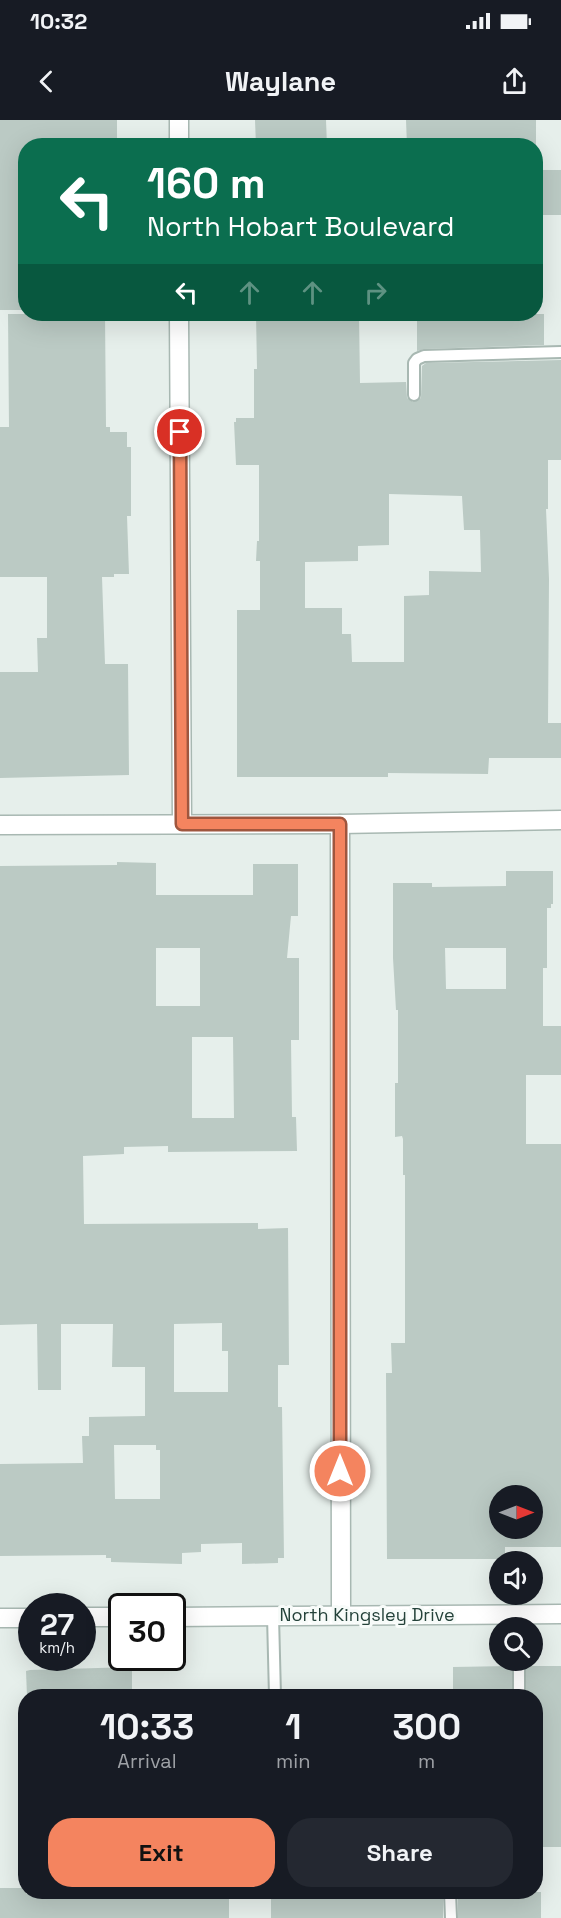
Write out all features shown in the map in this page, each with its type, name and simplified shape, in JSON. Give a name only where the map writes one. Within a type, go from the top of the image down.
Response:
[{"type":"street","points":[[178,120],[179,138]]},
{"type":"street","points":[[180,321],[182,824]]},
{"type":"street","points":[[0,825],[340,824],[561,820]]},
{"type":"street","points":[[340,824],[341,1614]]},
{"type":"street","name":"North Kingsley Drive","points":[[186,1617],[341,1614],[489,1620]]},
{"type":"street","name":"North Kingsley Drive","points":[[542,1617],[561,1614]]},
{"type":"street","points":[[0,1618],[18,1618]]},
{"type":"lane","points":[[414,395],[414,363],[417,358],[561,352]]},
{"type":"lane","points":[[273,1616],[275,1689]]},
{"type":"lane","points":[[519,1671],[519,1689]]},
{"type":"lane","points":[[450,1899],[451,1918]]},
{"type":"building","points":[[0,120],[117,120],[117,138],[18,138],[18,310],[0,310]]},
{"type":"building","points":[[255,120],[326,120],[327,138],[256,138]]},
{"type":"building","points":[[406,120],[536,120],[536,138],[407,138]]},
{"type":"building","points":[[543,170],[561,170],[561,215],[543,215]]},
{"type":"building","points":[[8,314],[18,314],[18,321],[105,321],[106,427],[110,427],[110,432],[127,432],[127,447],[131,447],[131,516],[127,516],[129,574],[102,577],[105,664],[128,664],[129,775],[0,778],[0,672],[38,672],[37,638],[47,638],[47,577],[0,577],[0,427],[9,427]]},
{"type":"building","points":[[544,314],[544,345],[417,351],[417,321],[543,321]]},
{"type":"building","points":[[256,321],[359,321],[360,383],[406,382],[407,398],[413,402],[421,398],[422,366],[426,363],[561,360],[561,460],[548,460],[548,509],[546,509],[549,579],[548,723],[561,723],[561,758],[489,758],[488,774],[388,773],[388,777],[237,777],[237,610],[260,610],[260,561],[256,561],[257,541],[259,541],[259,465],[236,465],[234,422],[236,418],[254,418],[254,369],[257,369]],"holes":[[[389,494],[462,496],[464,530],[480,530],[481,572],[429,571],[429,595],[404,596],[404,662],[352,662],[351,634],[342,634],[342,608],[305,608],[305,562],[358,561],[358,546],[389,545]]]},
{"type":"building","points":[[117,862],[156,863],[156,895],[253,895],[253,864],[298,864],[298,916],[291,916],[287,958],[299,958],[299,1040],[291,1040],[292,1117],[296,1117],[297,1151],[168,1152],[168,1146],[124,1147],[124,1154],[83,1156],[84,1224],[258,1223],[258,1229],[288,1228],[289,1365],[278,1365],[278,1407],[282,1407],[284,1558],[278,1558],[278,1563],[242,1564],[242,1543],[201,1544],[201,1552],[182,1553],[182,1564],[111,1562],[111,1558],[106,1558],[106,1555],[0,1556],[0,1464],[83,1463],[82,1436],[89,1436],[89,1417],[145,1416],[145,1367],[112,1367],[113,1324],[61,1324],[61,1390],[38,1390],[37,1324],[0,1325],[0,866],[117,865]],"holes":[[[156,948],[200,948],[200,1006],[156,1006]],[[192,1037],[233,1037],[234,1118],[192,1118]],[[222,1323],[222,1351],[228,1351],[228,1392],[174,1392],[174,1324]],[[114,1445],[156,1445],[156,1450],[160,1450],[160,1499],[115,1499]]]},
{"type":"building","points":[[506,871],[553,871],[553,904],[551,908],[547,908],[547,968],[543,968],[543,1026],[561,1026],[561,1075],[526,1075],[526,1144],[561,1144],[561,1547],[505,1547],[505,1551],[489,1551],[489,1559],[387,1559],[386,1373],[392,1373],[391,1343],[405,1343],[405,1175],[403,1175],[403,1139],[402,1136],[395,1137],[398,1010],[396,1010],[393,958],[393,883],[432,883],[432,887],[506,886]],"holes":[[[445,948],[506,948],[506,989],[446,989]]]},
{"type":"building","points":[[489,1666],[489,1671],[512,1671],[512,1689],[453,1689],[453,1667]]},
{"type":"building","points":[[543,1666],[561,1666],[561,1847],[543,1847],[543,1689],[526,1689],[526,1671],[543,1671]]},
{"type":"building","points":[[96,1668],[108,1668],[108,1671],[132,1671],[132,1689],[27,1689],[26,1671],[96,1671]]},
{"type":"building","points":[[0,1888],[18,1888],[18,1899],[229,1899],[229,1918],[0,1918]]},
{"type":"building","points":[[271,1899],[443,1899],[443,1918],[271,1918]]},
{"type":"building","points":[[458,1899],[541,1899],[541,1918],[458,1918]]},
{"type":"route","points":[[180,432],[182,824],[340,824],[340,1471]]}]
